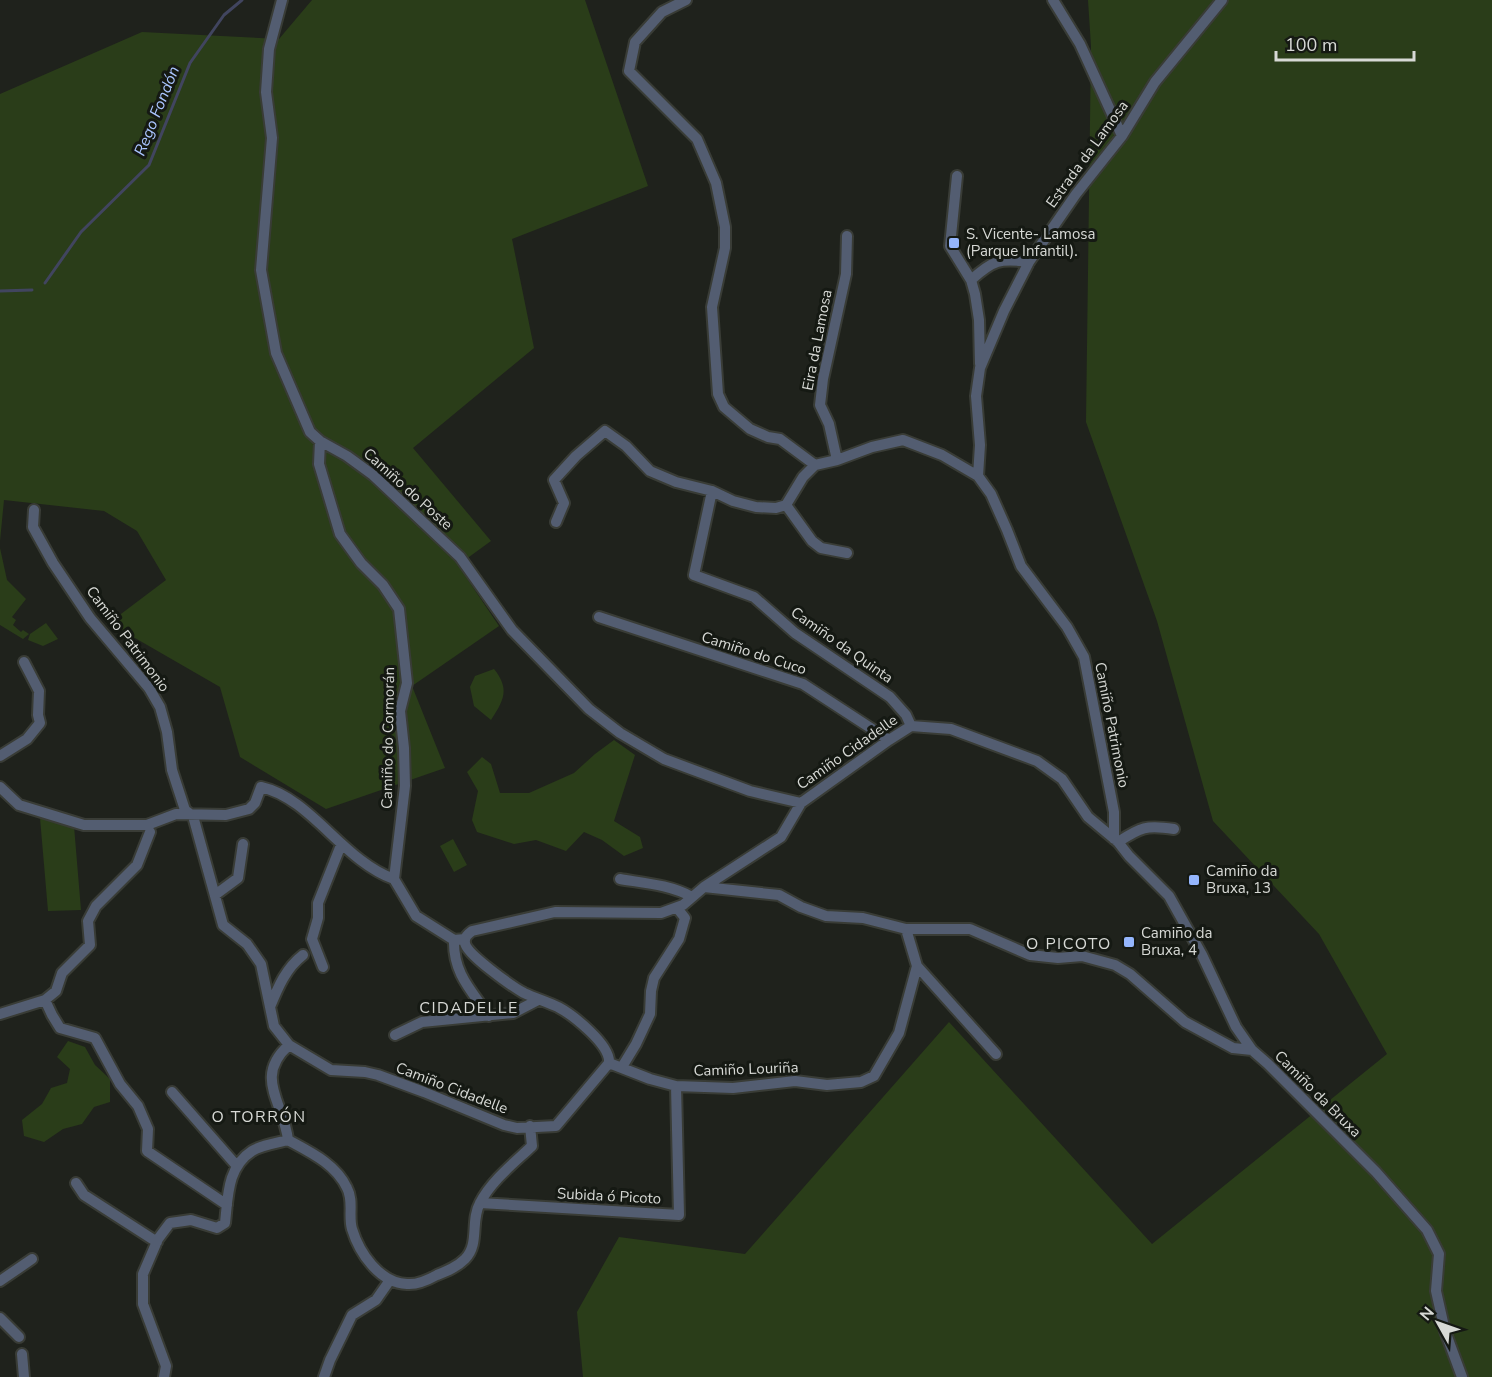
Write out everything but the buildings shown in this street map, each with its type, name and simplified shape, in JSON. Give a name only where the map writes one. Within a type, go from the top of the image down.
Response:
[{"type":"street","name":"Camiño do Poste","points":[[282,0],[269,49],[266,92],[272,138],[261,270],[276,353],[310,432],[373,475],[460,557],[512,630],[589,709],[620,733],[664,759],[750,791],[801,803]]},
{"type":"street","points":[[686,0],[662,12],[635,42],[629,71],[698,140],[716,183],[725,228],[725,248],[712,307],[718,394],[724,407],[750,429],[768,437],[780,439],[815,465]]},
{"type":"street","points":[[1053,0],[1080,44],[1122,136]]},
{"type":"street","name":"Estrada da Lamosa","points":[[978,476],[980,445],[976,396],[980,368],[1004,311],[1029,262],[1076,194],[1122,136],[1155,82],[1222,0]]},
{"type":"street","points":[[957,176],[950,246],[971,280],[979,320],[980,368]]},
{"type":"street","name":"Eira da Lamosa","points":[[837,460],[829,424],[820,405],[823,379],[846,274],[847,236]]},
{"type":"street","points":[[971,280],[988,264],[1006,259],[1029,262]]},
{"type":"street","points":[[556,522],[564,503],[554,480],[605,430],[626,446],[650,471],[676,482],[712,491],[734,501],[756,507],[776,508],[786,505],[803,477],[815,465],[837,460]]},
{"type":"street","name":"Camiño Patrimonio","points":[[837,460],[872,447],[903,440],[942,455],[978,476],[991,494],[1021,566],[1067,627],[1084,657],[1114,812],[1116,841]]},
{"type":"street","name":"Camiño do Cormorán","points":[[320,441],[319,464],[340,534],[399,609],[406,683],[400,711],[405,786],[394,879]]},
{"type":"street","name":"Camiño da Quinta","points":[[712,491],[694,575],[754,597],[795,633],[890,697],[906,715],[911,726]]},
{"type":"street","points":[[786,505],[812,541],[821,548],[847,553]]},
{"type":"street","name":"Camiño Patrimonio","points":[[34,510],[33,527],[53,563],[90,618],[149,688],[160,707],[167,732],[172,771],[185,810],[193,816],[223,925],[247,944],[261,964],[274,1026],[289,1045]]},
{"type":"street","name":"Camiño do Cuco","points":[[599,617],[803,684],[889,740]]},
{"type":"street","points":[[0,756],[27,739],[40,723],[39,690],[24,662]]},
{"type":"street","name":"Camiño Cidadelle","points":[[465,939],[472,931],[555,912],[661,914],[677,908],[781,837],[801,803],[911,726],[951,729],[1036,761],[1062,779],[1088,817],[1116,841]]},
{"type":"street","points":[[0,787],[19,805],[84,825],[147,825],[184,813],[193,816],[226,815],[249,809],[255,804],[261,788],[273,790],[289,799],[341,845],[381,874],[394,879],[416,916],[454,940],[465,939],[467,948],[508,983],[538,1000],[558,1007],[590,1031],[608,1054],[609,1063]]},
{"type":"street","points":[[1116,841],[1138,830],[1154,826],[1174,829]]},
{"type":"street","points":[[0,1014],[45,1000],[56,991],[62,973],[90,945],[88,921],[96,906],[137,865],[150,832]]},
{"type":"street","name":"Camiño da Bruxa","points":[[1116,841],[1169,896],[1202,955],[1236,1027],[1252,1050],[1376,1172],[1427,1230],[1439,1254],[1436,1292],[1445,1331],[1462,1377]]},
{"type":"street","points":[[215,895],[238,878],[243,844]]},
{"type":"street","points":[[323,967],[312,939],[318,918],[318,903],[341,845]]},
{"type":"street","points":[[620,879],[683,892],[692,897]]},
{"type":"street","points":[[705,887],[779,895],[801,907],[826,916],[863,918],[906,929],[970,929],[1030,955],[1058,958],[1082,956],[1115,965],[1130,974],[1185,1022],[1233,1048],[1252,1050]]},
{"type":"street","points":[[622,1067],[650,1014],[654,978],[679,939],[685,918],[677,908]]},
{"type":"street","points":[[906,929],[917,966],[996,1054]]},
{"type":"street","points":[[454,940],[454,958],[461,976],[489,1016]]},
{"type":"street","points":[[270,1007],[283,977],[293,963],[303,955]]},
{"type":"street","name":"Camiño Louriña","points":[[609,1063],[650,1079],[676,1086],[734,1088],[795,1081],[827,1085],[861,1082],[874,1076],[899,1033],[917,966]]},
{"type":"street","points":[[45,1000],[60,1028],[95,1038],[120,1084],[138,1106],[148,1129],[147,1151],[227,1205]]},
{"type":"street","points":[[395,1035],[422,1022],[513,1013],[538,1000]]},
{"type":"street","points":[[288,1140],[275,1099],[271,1072],[278,1055],[289,1045]]},
{"type":"street","name":"Camiño Cidadelle","points":[[289,1045],[331,1070],[378,1075],[504,1125],[517,1128],[556,1126],[609,1063]]},
{"type":"street","name":"Subida ó Picoto","points":[[480,1203],[679,1215],[676,1086]]},
{"type":"street","points":[[172,1092],[236,1166]]},
{"type":"street","points":[[164,1377],[166,1366],[143,1304],[143,1274],[157,1242],[170,1223],[191,1220],[217,1228],[225,1223],[230,1186],[236,1166],[253,1150],[288,1140],[318,1156],[336,1171],[348,1189],[351,1226],[360,1248],[369,1261],[390,1280],[407,1284],[424,1282],[457,1266],[467,1257],[474,1243],[475,1215],[480,1203],[488,1189],[532,1146],[530,1126]]},
{"type":"street","points":[[76,1183],[84,1194],[157,1242]]},
{"type":"street","points":[[0,1281],[32,1259]]},
{"type":"street","points":[[324,1377],[352,1315],[376,1300],[390,1280]]},
{"type":"street","points":[[0,1318],[19,1337]]},
{"type":"street","points":[[22,1354],[24,1377]]},
{"type":"green space","points":[[312,0],[585,0],[648,186],[512,239],[534,348],[413,448],[491,541],[458,565],[499,626],[412,686],[445,768],[326,809],[240,757],[220,687],[109,623],[166,580],[137,531],[104,511],[4,500],[0,541],[0,94],[142,32],[279,39]]},
{"type":"green space","points":[[1088,0],[1492,0],[1492,1377],[583,1377],[577,1312],[619,1237],[745,1254],[949,1022],[1152,1244],[1387,1054],[1319,934],[1213,821],[1157,621],[1086,422],[1091,46]]},
{"type":"green space","points":[[0,548],[7,580],[26,599],[12,617],[16,620],[13,625],[21,632],[23,630],[29,634],[23,639],[0,625]]},
{"type":"green space","points":[[46,623],[58,639],[43,646],[28,640],[30,634]]},
{"type":"green space","points":[[494,669],[504,689],[502,700],[491,720],[474,706],[470,687],[475,676]]},
{"type":"green space","points":[[614,740],[635,755],[614,821],[640,837],[643,848],[624,856],[602,840],[584,832],[566,851],[536,840],[514,844],[477,832],[472,820],[478,791],[467,772],[482,757],[491,764],[500,793],[529,793],[574,773]]},
{"type":"green space","points":[[40,818],[74,826],[81,910],[48,911]]},
{"type":"green space","points":[[453,839],[467,865],[454,872],[440,846]]},
{"type":"green space","points":[[68,1041],[85,1047],[95,1065],[110,1079],[110,1102],[94,1107],[82,1124],[63,1129],[44,1142],[24,1136],[22,1120],[42,1104],[51,1088],[67,1083],[70,1069],[57,1057]]},
{"type":"waterway","name":"Rego Fondón","points":[[45,283],[81,232],[149,165],[190,63],[224,15],[242,0]]},
{"type":"waterway","name":"Rego Fondón","points":[[0,291],[32,290]]},
{"type":"place","name":"S. Vicente- Lamosa (Parque Infantil).","points":[[954,243]]},
{"type":"place","name":"Camiño da Bruxa, 13","points":[[1194,880]]},
{"type":"place","name":"Camiño da Bruxa, 4","points":[[1129,942]]},
{"type":"district","name":"O PICOTO","points":[[1069,944]]},
{"type":"district","name":"CIDADELLE","points":[[469,1008]]},
{"type":"district","name":"O TORRÓN","points":[[259,1117]]}]
